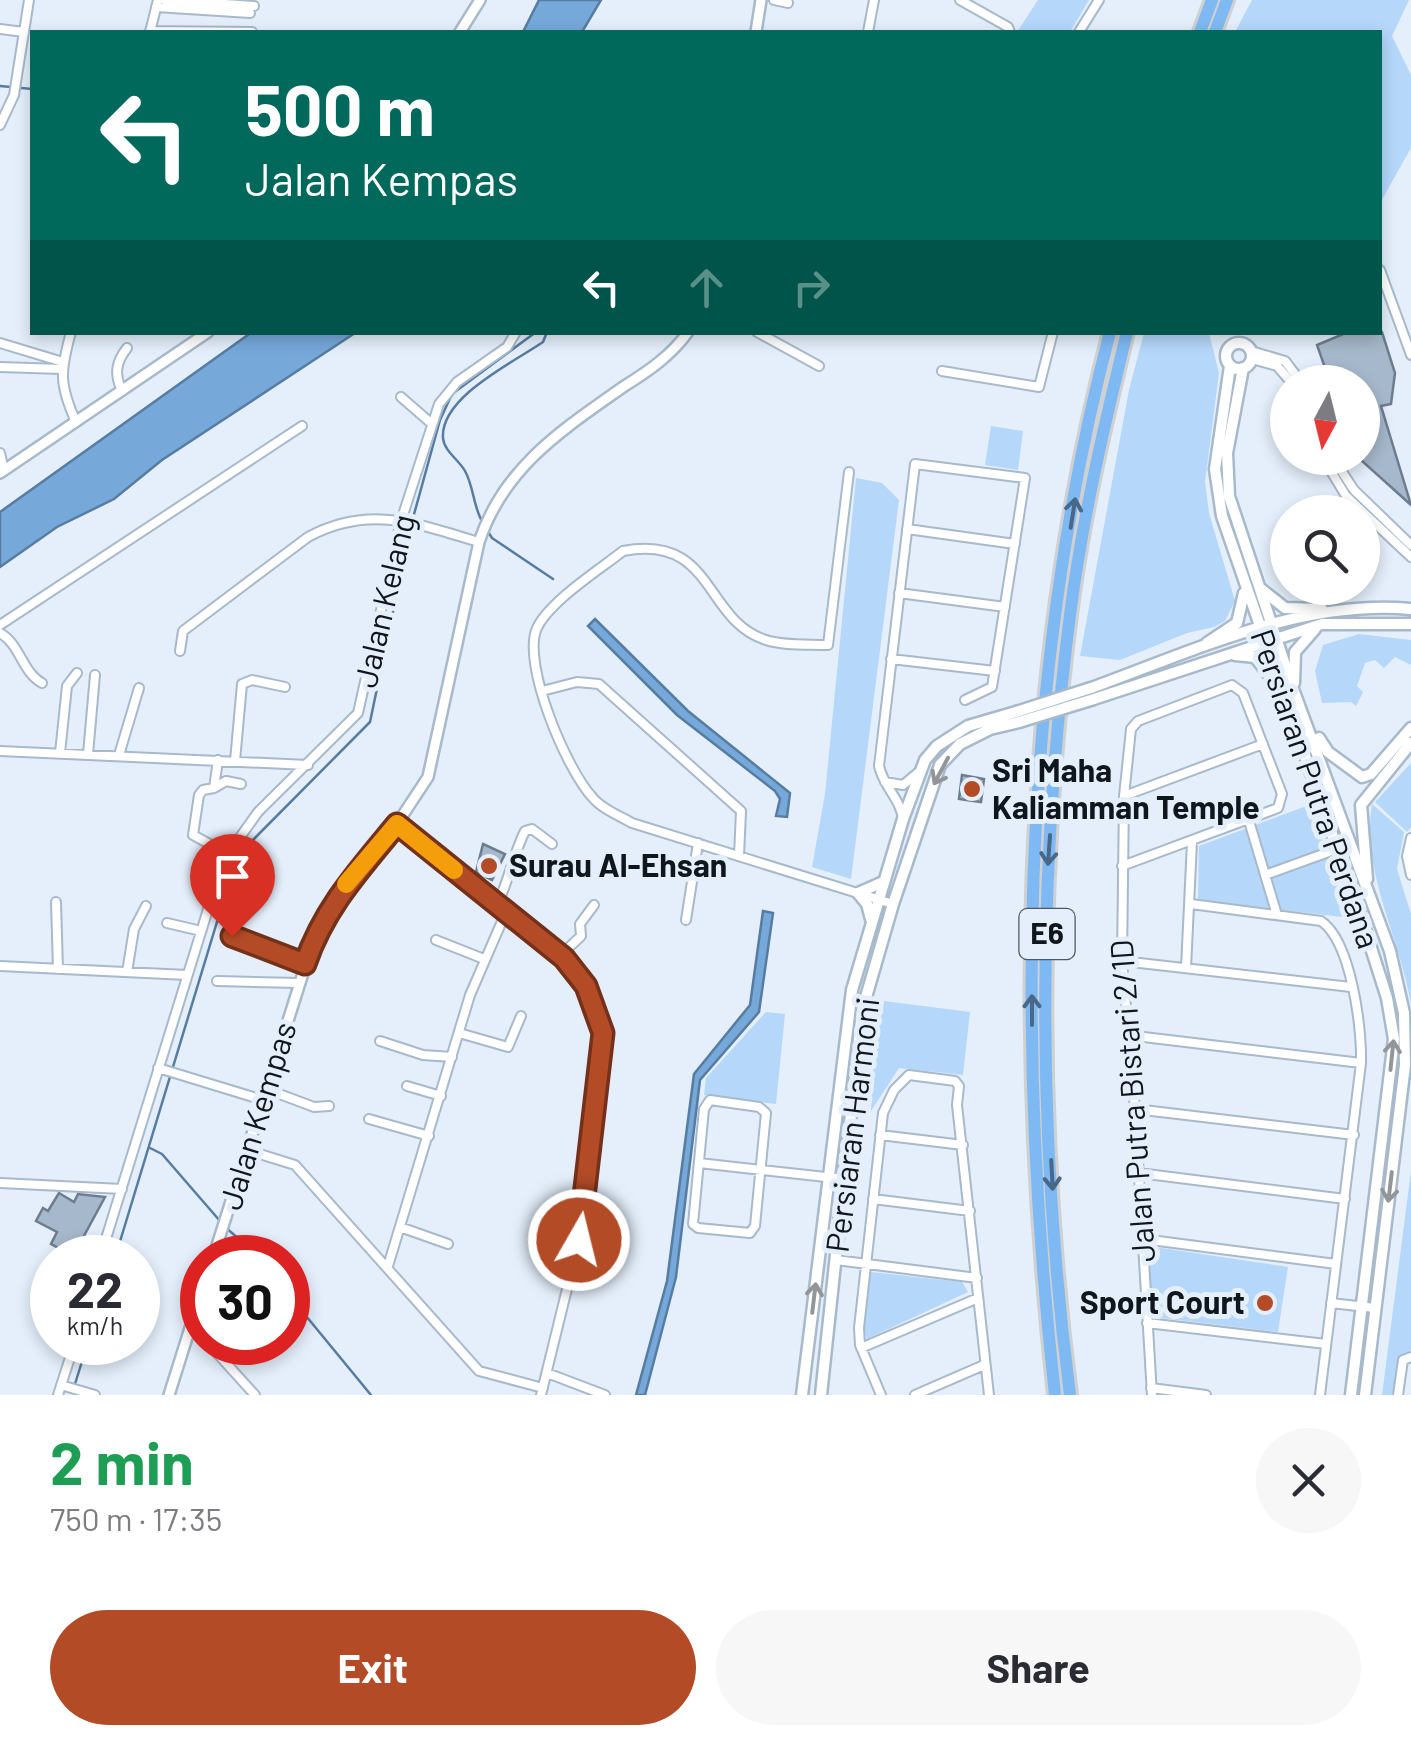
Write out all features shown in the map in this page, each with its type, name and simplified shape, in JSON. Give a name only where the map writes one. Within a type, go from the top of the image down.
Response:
[{"type":"highway","points":[[1201,30],[1212,0]]},
{"type":"highway","points":[[1216,30],[1227,0]]},
{"type":"highway","name":"E6","points":[[1055,1395],[1032,1108],[1032,890],[1043,743],[1079,472],[1109,335]]},
{"type":"highway","name":"E6","points":[[1070,1395],[1048,1114],[1047,875],[1070,615],[1125,335]]},
{"type":"main road","points":[[1241,343],[1249,359],[1230,366],[1226,358],[1230,346],[1241,343]]},
{"type":"main road","name":"Persiaran Putra Perdana","points":[[1249,359],[1227,453],[1228,485],[1268,634],[1392,1019],[1387,1099],[1351,1395]]},
{"type":"main road","name":"Persiaran Putra Perdana","points":[[1230,366],[1214,469],[1222,516],[1244,585],[1268,634]]},
{"type":"main road","points":[[1257,584],[1268,599],[1285,608],[1411,609]]},
{"type":"main road","points":[[1203,648],[1238,623],[1244,607],[1244,585]]},
{"type":"main road","name":"Persiaran Harmoni","points":[[802,1395],[852,990],[903,819],[922,769],[937,746],[968,726],[1017,717],[1215,656],[1328,609]]},
{"type":"main road","points":[[1287,691],[1294,652],[1305,636],[1322,624]]},
{"type":"main road","name":"Persiaran Putra Perdana","points":[[1292,633],[1322,624],[1411,625]]},
{"type":"main road","name":"Persiaran Harmoni","points":[[1093,694],[1203,648],[1268,634],[1292,633]]},
{"type":"main road","points":[[1215,656],[1254,658],[1287,691]]},
{"type":"main road","name":"Persiaran Putra Perdana","points":[[1287,691],[1310,725],[1390,951],[1406,1038],[1365,1395]]},
{"type":"main road","name":"Persiaran Harmoni","points":[[821,1395],[862,1011],[940,765],[960,744],[1017,717]]},
{"type":"main road","points":[[1310,725],[1328,752],[1362,776],[1371,774],[1410,736]]},
{"type":"main road","points":[[1369,892],[1362,805],[1410,736]]},
{"type":"main road","points":[[872,923],[870,910],[858,893],[884,881]]},
{"type":"street","points":[[0,125],[14,95],[29,0]]},
{"type":"street","points":[[461,30],[476,0]]},
{"type":"street","points":[[756,30],[761,0]]},
{"type":"street","points":[[774,0],[788,3]]},
{"type":"street","points":[[868,30],[874,0]]},
{"type":"street","points":[[960,0],[1009,30]]},
{"type":"street","points":[[1080,30],[1099,0]]},
{"type":"street","points":[[151,30],[160,2],[252,10]]},
{"type":"street","points":[[0,29],[24,32]]},
{"type":"street","points":[[1382,276],[1411,356]]},
{"type":"street","points":[[70,335],[62,366],[62,390],[76,422]]},
{"type":"street","points":[[0,452],[2,471],[204,335]]},
{"type":"street","name":"Jalan Kelang","points":[[107,1235],[226,854],[258,812],[358,712],[432,424],[445,394],[508,347],[514,335]]},
{"type":"street","name":"Jalan Kempas","points":[[220,1235],[317,929],[428,777],[482,532],[508,481],[549,438],[650,370],[685,335]]},
{"type":"street","points":[[762,335],[818,366]]},
{"type":"street","points":[[942,371],[1039,387],[1053,335]]},
{"type":"street","points":[[0,343],[62,366]]},
{"type":"street","points":[[122,391],[116,380],[117,364],[127,348]]},
{"type":"street","points":[[1249,359],[1273,365]]},
{"type":"street","points":[[1249,359],[1287,365]]},
{"type":"street","points":[[0,367],[62,366]]},
{"type":"street","points":[[401,398],[432,424]]},
{"type":"street","points":[[0,625],[302,426]]},
{"type":"street","points":[[903,819],[898,799],[879,766],[915,464],[1026,478],[990,691],[965,700]]},
{"type":"street","points":[[849,472],[828,646],[765,640],[737,622],[694,566],[660,550],[636,548],[622,551],[552,610],[536,629],[533,662],[567,759],[594,800],[632,823],[893,904]]},
{"type":"street","points":[[1332,475],[1338,486],[1411,557]]},
{"type":"street","points":[[1342,475],[1411,545]]},
{"type":"street","points":[[180,651],[184,631],[308,537],[348,519],[376,517],[482,532]]},
{"type":"street","points":[[907,528],[1016,544]]},
{"type":"street","points":[[899,593],[1005,607]]},
{"type":"street","points":[[0,633],[9,638],[32,677],[42,682]]},
{"type":"street","points":[[891,659],[995,672]]},
{"type":"street","points":[[60,752],[67,686],[77,673]]},
{"type":"street","points":[[88,754],[96,675]]},
{"type":"street","points":[[235,761],[242,684],[252,680],[285,687]]},
{"type":"street","points":[[542,691],[577,682],[599,684],[741,811],[739,856]]},
{"type":"street","name":"Jalan Putra Bistari 2/1D","points":[[1151,1391],[1136,1109],[1122,961],[1124,796],[1133,724],[1232,685],[1243,693],[1263,744]]},
{"type":"street","points":[[119,755],[139,688]]},
{"type":"street","points":[[1122,866],[1249,822],[1278,808],[1282,794],[1263,744],[1124,796]]},
{"type":"street","points":[[0,750],[308,765]]},
{"type":"street","points":[[214,788],[218,760]]},
{"type":"street","name":"Persiaran Harmoni","points":[[886,782],[903,785],[922,769]]},
{"type":"street","points":[[226,854],[193,835],[199,795],[226,781],[241,784]]},
{"type":"street","points":[[1249,822],[1277,915]]},
{"type":"street","points":[[247,1150],[295,1165],[479,1371],[542,1391],[582,1221],[603,1033],[586,986],[561,956],[397,824]]},
{"type":"street","points":[[497,905],[526,831],[532,829],[552,844]]},
{"type":"street","points":[[1411,838],[1407,856],[1411,875]]},
{"type":"street","points":[[1186,968],[1192,842]]},
{"type":"street","points":[[686,920],[698,843]]},
{"type":"street","points":[[1266,875],[1336,849]]},
{"type":"street","points":[[56,902],[54,942],[58,969]]},
{"type":"street","points":[[1192,904],[1321,921],[1333,930],[1362,1029],[1354,1136],[1320,1395]]},
{"type":"street","points":[[561,956],[579,938],[580,924],[594,905]]},
{"type":"street","points":[[126,972],[134,929],[146,906]]},
{"type":"street","points":[[388,1266],[459,1033],[484,959],[506,912]]},
{"type":"street","points":[[168,922],[201,931]]},
{"type":"street","points":[[232,936],[305,964]]},
{"type":"street","points":[[436,940],[484,959]]},
{"type":"street","points":[[1122,961],[1351,987]]},
{"type":"street","points":[[0,966],[188,974]]},
{"type":"street","points":[[217,981],[299,983]]},
{"type":"street","points":[[459,1033],[508,1047],[521,1016]]},
{"type":"street","points":[[1126,1035],[1361,1062]]},
{"type":"street","points":[[380,1041],[423,1055],[452,1057]]},
{"type":"street","points":[[158,1068],[314,1107],[329,1106]]},
{"type":"street","points":[[881,1395],[858,1334],[885,1106],[908,1075],[955,1082],[959,1086],[989,1395]]},
{"type":"street","points":[[408,1086],[441,1096]]},
{"type":"street","points":[[710,1100],[765,1110],[761,1170],[754,1226],[746,1234],[698,1228],[693,1224],[704,1109],[710,1100]]},
{"type":"street","points":[[1136,1109],[1354,1136]]},
{"type":"street","points":[[369,1119],[429,1136]]},
{"type":"street","points":[[880,1135],[963,1146]]},
{"type":"street","points":[[699,1163],[844,1179]]},
{"type":"street","points":[[1139,1172],[1345,1200]]},
{"type":"street","points":[[0,1184],[122,1189]]},
{"type":"street","points":[[873,1199],[970,1212]]},
{"type":"street","points":[[400,1228],[448,1244]]},
{"type":"street","points":[[1142,1239],[1336,1264]]},
{"type":"street","points":[[836,1260],[977,1278]]},
{"type":"street","points":[[862,1348],[978,1298]]},
{"type":"street","points":[[1331,1303],[1375,1308]]},
{"type":"street","points":[[1147,1323],[1326,1344]]},
{"type":"street","points":[[1398,1395],[1402,1360],[1411,1357]]},
{"type":"street","points":[[169,1395],[180,1359]]},
{"type":"street","points":[[58,1395],[69,1365]]},
{"type":"street","points":[[227,1365],[255,1395]]},
{"type":"street","points":[[915,1395],[984,1365]]},
{"type":"street","points":[[547,1373],[605,1395]]},
{"type":"street","points":[[64,1386],[95,1395]]},
{"type":"street","points":[[1151,1391],[1206,1395]]},
{"type":"shaded area","points":[[539,0],[601,0],[583,30],[524,30]]},
{"type":"shaded area","points":[[1038,0],[1089,0],[1071,30],[1018,30]]},
{"type":"shaded area","points":[[1252,0],[1409,0],[1392,36],[1411,75],[1411,148],[1382,199],[1382,30],[1236,30]]},
{"type":"shaded area","points":[[248,335],[352,335],[162,460],[114,499],[57,527],[0,567],[0,512]]},
{"type":"shaded area","points":[[1143,335],[1210,335],[1219,373],[1205,482],[1209,513],[1235,601],[1225,621],[1214,627],[1187,633],[1120,660],[1080,656],[1129,390]]},
{"type":"shaded area","points":[[991,426],[1023,431],[1018,470],[985,465]]},
{"type":"shaded area","points":[[856,478],[882,483],[899,500],[851,879],[812,867],[825,794]]},
{"type":"shaded area","points":[[595,619],[688,711],[790,793],[787,817],[776,816],[780,799],[775,791],[677,715],[588,626]]},
{"type":"shaded area","points":[[1359,634],[1411,640],[1411,665],[1395,657],[1384,668],[1375,660],[1365,663],[1357,686],[1363,692],[1356,706],[1351,702],[1322,703],[1315,671],[1323,645]]},
{"type":"shaded area","points":[[1411,763],[1411,827],[1407,832],[1375,802]]},
{"type":"shaded area","points":[[1372,804],[1404,832],[1397,869],[1411,914],[1411,1004],[1372,855]]},
{"type":"shaded area","points":[[1309,805],[1351,918],[1198,900],[1199,846]]},
{"type":"shaded area","points":[[763,911],[773,913],[759,1012],[700,1080],[676,1277],[645,1395],[636,1395],[667,1281],[694,1074],[750,1005]]},
{"type":"shaded area","points":[[876,1000],[970,1012],[963,1075],[899,1068],[871,1111]]},
{"type":"shaded area","points":[[766,1012],[785,1014],[776,1104],[704,1095],[706,1078]]},
{"type":"shaded area","points":[[1411,1171],[1411,1351],[1399,1357],[1394,1395],[1382,1395]]},
{"type":"shaded area","points":[[1148,1246],[1288,1267],[1278,1332],[1153,1317]]},
{"type":"shaded area","points":[[871,1272],[962,1282],[968,1292],[867,1339],[863,1329]]},
{"type":"building","points":[[1382,332],[1395,373],[1391,404],[1381,406],[1411,505],[1378,475],[1380,365],[1324,365],[1317,345],[1341,335]]},
{"type":"building","name":"Sri Maha Kaliamman Temple","points":[[962,775],[984,779],[981,802],[959,799]]},
{"type":"building","name":"Surau Al-Ehsan","points":[[483,844],[505,854],[492,880],[476,872]]},
{"type":"building","points":[[59,1193],[74,1202],[78,1194],[105,1197],[84,1235],[56,1235],[57,1232],[36,1221],[43,1208],[48,1211]]},
{"type":"waterway","points":[[0,86],[30,89]]},
{"type":"waterway","points":[[413,518],[440,420],[452,394],[532,335]]},
{"type":"waterway","points":[[483,523],[465,471],[444,443],[445,423],[466,395],[543,342],[546,335]]},
{"type":"waterway","points":[[122,1235],[237,856],[370,722],[411,526]]},
{"type":"waterway","points":[[487,530],[492,538],[553,579]]},
{"type":"waterway","points":[[150,1148],[162,1154],[220,1221]]},
{"type":"waterway","points":[[225,1227],[234,1235]]},
{"type":"waterway","points":[[310,1321],[371,1395]]},
{"type":"waterway","points":[[75,1384],[81,1365]]},
{"type":"slow traffic","points":[[346,884],[397,824],[454,870]]},
{"type":"place","name":"Sri Maha Kaliamman Temple","points":[[972,789]]},
{"type":"place","name":"Surau Al-Ehsan","points":[[489,866]]},
{"type":"place","name":"Sport Court","points":[[1265,1303]]},
{"type":"route","points":[[232,936],[305,964],[317,929],[342,890],[397,824],[564,958],[586,986],[603,1033],[579,1240]]}]
